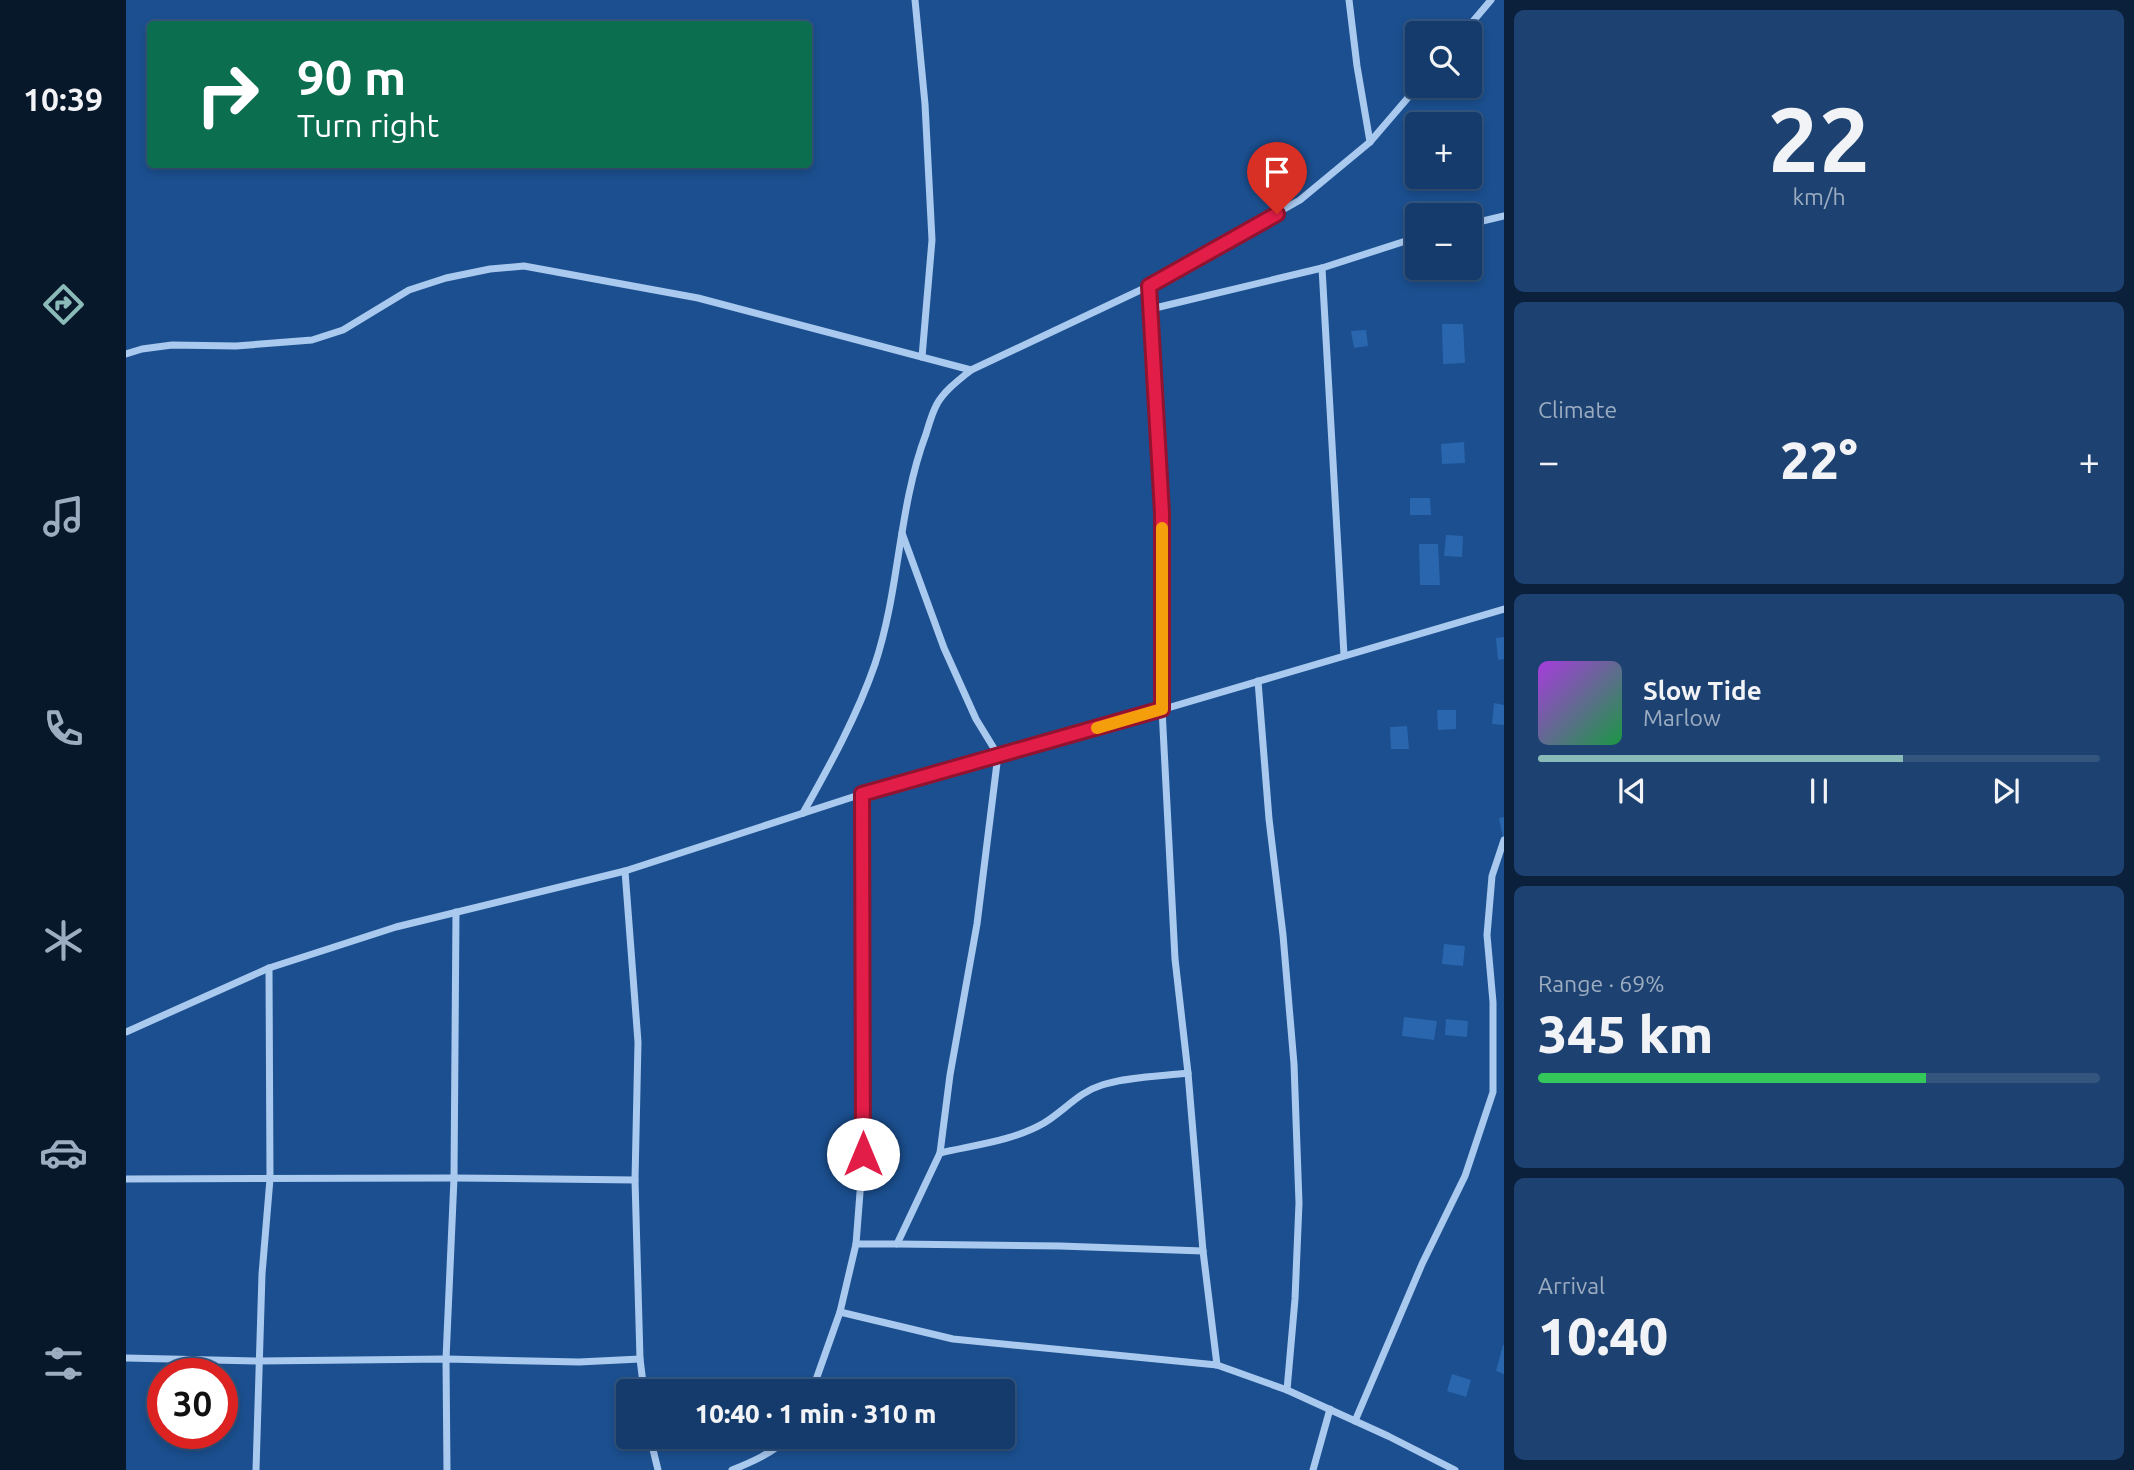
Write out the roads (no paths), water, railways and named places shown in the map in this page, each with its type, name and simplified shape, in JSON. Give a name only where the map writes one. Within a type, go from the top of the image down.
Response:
[{"type":"street","points":[[915,0],[926,117],[932,228],[922,357]]},
{"type":"street","points":[[1349,0],[1370,142]]},
{"type":"street","points":[[1473,21],[1491,0]]},
{"type":"street","points":[[803,813],[837,753],[875,663],[917,458],[937,403],[952,385],[971,370],[1149,286],[1300,200],[1370,142],[1408,98]]},
{"type":"street","points":[[1482,221],[1504,216]]},
{"type":"street","points":[[1151,309],[1322,268],[1405,241]]},
{"type":"street","points":[[126,354],[172,345],[236,346],[312,340],[343,330],[409,290],[446,278],[490,269],[524,266],[698,298],[971,370]]},
{"type":"street","points":[[1322,268],[1344,654]]},
{"type":"street","points":[[1149,286],[1162,513],[1162,709],[1175,960],[1188,1073],[1203,1251],[1217,1365]]},
{"type":"street","points":[[897,1244],[940,1153],[950,1075],[977,924],[998,755],[976,719],[944,648],[901,531]]},
{"type":"street","points":[[126,1032],[269,968],[396,927],[625,871],[862,794],[1504,610]]},
{"type":"street","points":[[1258,681],[1294,1064],[1299,1203],[1295,1299],[1287,1390]]},
{"type":"street","points":[[816,1379],[840,1312],[856,1244],[863,1154],[862,794]]},
{"type":"street","points":[[1356,1421],[1422,1264],[1465,1175],[1493,1092],[1493,1002],[1487,935],[1492,876],[1504,840]]},
{"type":"street","points":[[625,871],[638,1042],[635,1181],[642,1379]]},
{"type":"street","points":[[447,1470],[446,1359],[454,1178],[456,912]]},
{"type":"street","points":[[256,1470],[259,1361],[270,1179],[269,968]]},
{"type":"street","points":[[940,1153],[1014,1137],[1042,1124],[1081,1093],[1105,1083],[1188,1073]]},
{"type":"street","points":[[126,1179],[454,1178],[635,1181]]},
{"type":"street","points":[[856,1244],[1060,1246],[1203,1251]]},
{"type":"street","points":[[840,1312],[953,1339],[1217,1365],[1287,1390],[1455,1470]]},
{"type":"street","points":[[126,1358],[579,1362],[640,1359]]},
{"type":"street","points":[[1314,1470],[1330,1409]]},
{"type":"street","points":[[653,1449],[658,1470]]},
{"type":"street","points":[[732,1470],[774,1449]]}]
